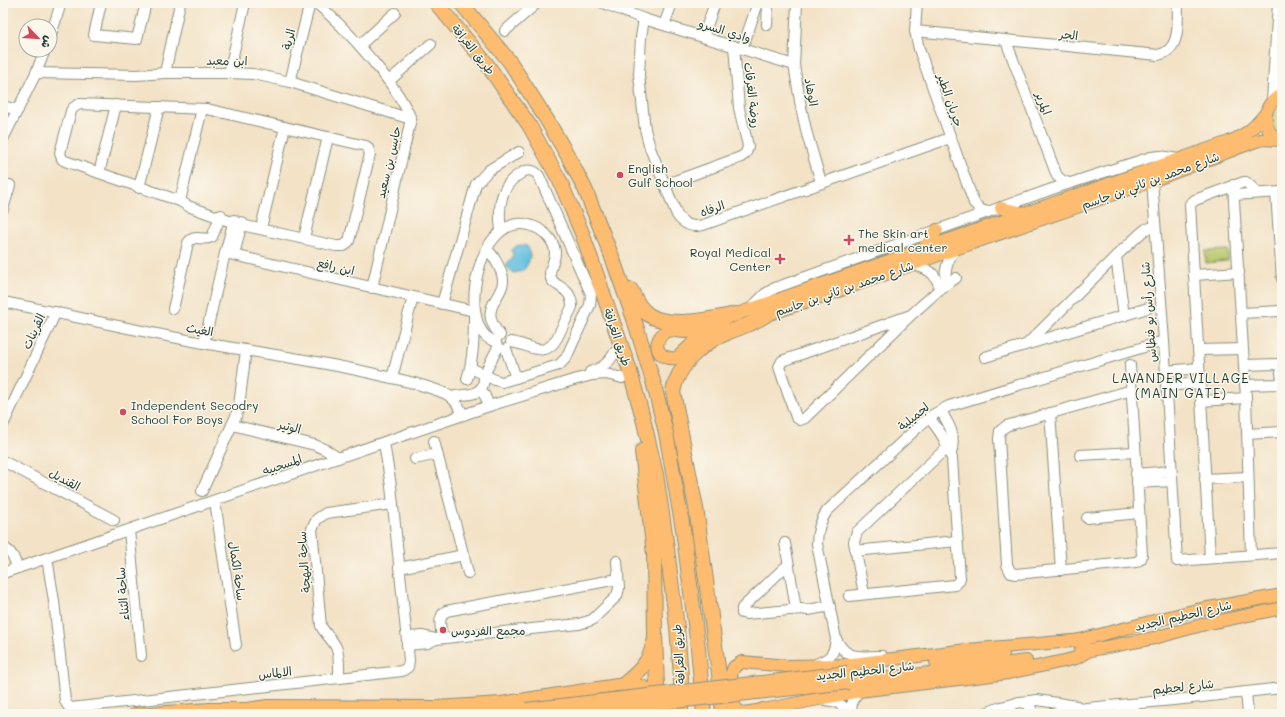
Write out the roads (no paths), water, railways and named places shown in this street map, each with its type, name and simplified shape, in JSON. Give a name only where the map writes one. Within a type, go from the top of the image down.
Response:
[{"type":"highway","name":"طريق الغرافة","points":[[436,3],[486,62],[536,137],[560,180],[572,207],[600,284],[629,368],[641,411],[660,495],[677,627],[682,714]]},
{"type":"highway","name":"طريق الغرافة","points":[[461,3],[510,62],[547,120],[584,189],[612,257],[644,350],[666,433],[683,528],[698,648],[704,714]]},
{"type":"highway","points":[[612,257],[626,278],[641,308],[650,316],[673,322],[743,312]]},
{"type":"highway","points":[[600,284],[601,296],[622,378],[640,431],[654,554],[658,714]]},
{"type":"highway","points":[[723,714],[702,545],[695,501],[673,392],[674,383],[683,367],[706,344],[726,333],[754,323],[766,315]]},
{"type":"highway","points":[[666,433],[702,545]]},
{"type":"highway","points":[[660,495],[665,714]]},
{"type":"highway","points":[[624,684],[645,665],[655,634]]},
{"type":"main road","name":"شارع محمد بن ثاني بن جاسم","points":[[1277,98],[1256,126],[1242,136],[743,312],[695,331],[684,332],[668,330],[660,336],[657,342],[660,352],[666,358],[677,358],[697,339],[850,288],[912,264],[1152,181],[1256,141],[1265,139],[1280,141]]},
{"type":"main road","points":[[1266,113],[1265,120],[1267,128],[1272,135],[1280,141]]},
{"type":"main road","points":[[1001,208],[1024,213]]},
{"type":"main road","points":[[924,248],[937,230]]},
{"type":"main road","name":"شارع الحطيم الجديد","points":[[1086,645],[1197,610],[1282,594]]},
{"type":"main road","name":"شارع الحطيم الجديد","points":[[566,714],[849,677],[1001,655],[1154,638],[1205,624],[1282,608]]},
{"type":"main road","points":[[1086,645],[1076,658],[1008,673],[859,691],[760,712],[743,712],[735,708],[734,705],[731,675],[734,667],[742,662],[778,666],[851,665],[968,650],[1086,645]]},
{"type":"main road","name":"شارع الحطيم الجديد","points":[[442,714],[526,709],[849,677]]},
{"type":"main road","points":[[247,709],[267,706],[436,707],[501,703],[624,684],[639,685],[650,691],[654,703],[652,714]]},
{"type":"main road","points":[[135,714],[210,709],[247,709],[339,714]]},
{"type":"street","points":[[56,18],[61,3]]},
{"type":"street","points":[[101,3],[94,34],[137,39],[146,3]]},
{"type":"street","points":[[165,73],[180,3]]},
{"type":"street","points":[[229,72],[245,3]]},
{"type":"street","name":"الرية","points":[[290,82],[310,3]]},
{"type":"street","points":[[505,31],[537,3]]},
{"type":"street","name":"وادي السرو","points":[[603,3],[628,8],[644,19],[738,47],[794,66]]},
{"type":"street","points":[[664,25],[672,3]]},
{"type":"street","points":[[703,37],[715,3]]},
{"type":"street","points":[[738,47],[758,3]]},
{"type":"street","points":[[767,25],[768,3]]},
{"type":"street","name":"الوهاد","points":[[797,3],[794,66],[807,134],[822,182]]},
{"type":"street","name":"جريان الطير","points":[[917,3],[915,31],[919,49],[974,203]]},
{"type":"street","name":"الجر","points":[[915,31],[1154,56],[1169,51],[1175,42],[1178,3]]},
{"type":"street","points":[[1277,98],[1278,3]]},
{"type":"street","name":"حابس بن سعيد","points":[[320,4],[360,45],[389,81],[406,107],[411,119],[372,288]]},
{"type":"street","points":[[360,45],[395,13]]},
{"type":"street","name":"الرفاه","points":[[644,19],[641,37],[639,75],[642,111],[647,140],[664,185],[680,220],[689,225],[703,225],[950,138]]},
{"type":"street","name":"المرير","points":[[1006,40],[1057,176]]},
{"type":"street","points":[[389,81],[431,44]]},
{"type":"street","name":"روضة الغرقات","points":[[664,185],[745,155],[748,151],[739,108],[738,47]]},
{"type":"street","points":[[3,139],[43,58]]},
{"type":"street","name":"ابن معبد","points":[[36,73],[130,75],[229,72],[253,74],[290,82],[411,119]]},
{"type":"street","points":[[79,104],[159,107],[202,108],[363,144],[369,151],[349,242],[340,246],[261,228],[252,224],[238,222],[192,204],[140,188],[65,161],[61,156],[71,111],[79,104]]},
{"type":"street","points":[[99,173],[116,105]]},
{"type":"street","points":[[3,106],[18,110]]},
{"type":"street","points":[[140,188],[159,107]]},
{"type":"street","points":[[180,201],[202,108]]},
{"type":"street","points":[[261,228],[285,127]]},
{"type":"street","points":[[304,238],[328,137]]},
{"type":"street","points":[[442,304],[476,184],[488,170],[519,152]]},
{"type":"street","name":"شارع محمد بن ثاني بن جاسم","points":[[743,312],[775,288],[970,218],[1070,183],[1151,157],[1160,156],[1178,159]]},
{"type":"street","points":[[471,368],[486,377],[502,382],[562,363],[590,305],[591,297],[568,242],[539,176],[532,170],[525,170],[512,179],[505,188],[500,208],[501,230]]},
{"type":"street","points":[[1057,176],[1063,181],[1070,183]]},
{"type":"street","points":[[1052,190],[1057,176]]},
{"type":"street","name":"شارع رأس بو فنطاس","points":[[1152,181],[1166,371],[1177,561],[1210,558]]},
{"type":"street","points":[[1282,279],[1279,193],[1258,193],[1246,182],[1241,182],[1233,190],[1195,200],[1190,204],[1210,558],[1282,552]]},
{"type":"street","points":[[3,210],[10,185]]},
{"type":"street","points":[[1233,190],[1246,398],[1251,555]]},
{"type":"street","points":[[974,203],[981,210],[988,212]]},
{"type":"street","points":[[970,218],[974,211],[974,203]]},
{"type":"street","points":[[174,309],[188,243],[192,238],[207,239],[212,237],[220,216]]},
{"type":"street","points":[[204,343],[238,222]]},
{"type":"street","points":[[467,379],[471,368],[473,350],[474,291],[479,268],[487,250],[495,236],[501,230],[511,225],[521,224],[532,226],[546,235],[554,247],[555,253],[550,270],[551,279],[567,291],[572,301],[572,307],[555,343],[544,350],[536,349],[524,344],[502,344],[489,339],[484,334],[474,311]]},
{"type":"street","points":[[1027,344],[1134,239],[1146,230],[1155,231]]},
{"type":"street","points":[[554,247],[568,242]]},
{"type":"street","points":[[943,287],[946,270],[955,249]]},
{"type":"street","points":[[487,250],[493,255],[503,273],[504,281],[490,313],[492,323],[516,378]]},
{"type":"street","name":"ابن رافع","points":[[229,254],[474,311]]},
{"type":"street","points":[[1116,256],[1124,316]]},
{"type":"street","points":[[912,264],[932,273],[943,287]]},
{"type":"street","points":[[479,268],[489,266],[499,267]]},
{"type":"street","points":[[1194,275],[1239,272]]},
{"type":"street","points":[[911,315],[782,360],[779,367],[796,417],[800,420],[805,418],[911,315],[943,287],[956,278]]},
{"type":"street","points":[[392,378],[413,297]]},
{"type":"street","name":"الغيث","points":[[3,302],[204,343],[338,366],[392,378],[439,391],[451,397]]},
{"type":"street","points":[[985,357],[1148,308]]},
{"type":"street","points":[[1241,313],[1280,311]]},
{"type":"street","name":"القرينات","points":[[3,425],[56,312]]},
{"type":"street","points":[[564,325],[578,332]]},
{"type":"street","name":"لجميلية","points":[[903,658],[890,656],[853,656],[843,651],[836,639],[817,544],[817,533],[827,511],[929,417],[949,406],[1164,341]]},
{"type":"street","points":[[463,415],[460,408],[451,397],[457,395],[469,395],[480,389],[502,344]]},
{"type":"street","points":[[202,491],[239,406],[246,350]]},
{"type":"street","points":[[1198,350],[1243,350]]},
{"type":"street","name":"المسحبيه","points":[[3,573],[489,406],[570,381],[600,369],[611,359],[615,352]]},
{"type":"street","points":[[1244,365],[1280,364],[1282,380],[1280,384],[1245,385]]},
{"type":"street","points":[[1130,365],[1132,390],[1136,478],[1142,554],[1139,561],[1016,574],[1008,571],[999,435],[1000,431],[1006,426],[1132,390]]},
{"type":"street","points":[[1166,371],[1199,368]]},
{"type":"street","name":"المسحبيه","points":[[570,381],[602,374],[622,378]]},
{"type":"street","points":[[1166,386],[1200,383]]},
{"type":"street","points":[[480,389],[489,406]]},
{"type":"street","points":[[1201,401],[1246,398]]},
{"type":"street","points":[[941,411],[952,432],[953,445],[949,453]]},
{"type":"street","points":[[1050,413],[1061,570]]},
{"type":"street","points":[[849,596],[955,585],[958,583],[960,578],[949,453],[944,438],[929,417]]},
{"type":"street","name":"الوتير","points":[[232,425],[315,446],[326,450],[338,458]]},
{"type":"street","points":[[1247,434],[1282,432]]},
{"type":"street","points":[[434,441],[468,572]]},
{"type":"street","name":"الالماس","points":[[46,558],[54,601],[65,701],[71,708],[405,670],[409,663],[407,641],[393,504],[384,443]]},
{"type":"street","points":[[1080,456],[1135,452]]},
{"type":"street","points":[[864,594],[854,539],[859,529],[940,454],[949,453]]},
{"type":"street","points":[[415,459],[437,454]]},
{"type":"street","name":"القنديل","points":[[3,461],[114,520]]},
{"type":"street","points":[[1136,478],[1171,471]]},
{"type":"street","points":[[1205,479],[1248,477]]},
{"type":"street","points":[[1136,478],[1172,481]]},
{"type":"street","name":"ساحة الكمال","points":[[215,501],[236,646]]},
{"type":"street","name":"ساحة البهجة","points":[[339,678],[338,652],[335,645],[321,626],[312,529],[317,519],[326,513],[393,504]]},
{"type":"street","points":[[1086,518],[1139,513]]},
{"type":"street","name":"ساحة الثناء","points":[[129,530],[141,656]]},
{"type":"street","points":[[856,551],[957,541]]},
{"type":"street","points":[[785,543],[799,609]]},
{"type":"street","points":[[3,546],[14,557],[17,568]]},
{"type":"street","points":[[399,566],[412,563],[419,564],[464,555]]},
{"type":"street","points":[[407,641],[423,636],[439,638],[584,624],[592,620],[615,598],[619,591],[617,562]]},
{"type":"street","points":[[789,565],[742,608],[741,610],[744,614],[799,609],[809,606],[830,604]]},
{"type":"street","points":[[439,638],[440,618],[446,610],[618,579]]},
{"type":"street","points":[[811,666],[824,661],[831,656],[835,648],[836,639]]},
{"type":"street","name":"شارع لحطيم","points":[[1052,714],[1087,708],[1134,707],[1282,688]]},
{"type":"street","points":[[851,714],[852,701],[859,691]]},
{"type":"street","points":[[1243,692],[1243,714]]},
{"type":"street","points":[[1243,692],[1248,714]]},
{"type":"street","points":[[818,699],[837,702],[851,714]]},
{"type":"street","name":"شارع لحطيم","points":[[983,714],[1001,707],[1038,700],[1087,708]]},
{"type":"street","points":[[1008,714],[1009,708],[1017,703],[1029,705],[1034,714]]},
{"type":"street","points":[[1134,707],[1138,714]]},
{"type":"water","points":[[516,246],[527,246],[530,253],[530,259],[523,271],[514,273],[507,267],[507,263],[513,258],[512,250]]},
{"type":"place","name":"English Gulf School","points":[[620,175]]},
{"type":"place","name":"The Skin art medical center","points":[[849,240]]},
{"type":"place","name":"Royal Medical Center","points":[[780,259]]},
{"type":"place","name":"Independent Secodry School For Boys","points":[[123,412]]},
{"type":"place","name":"مجمع الفردوس","points":[[443,630]]},
{"type":"district","name":"LAVANDER VILLAGE (MAIN GATE)","points":[[1181,384]]}]
